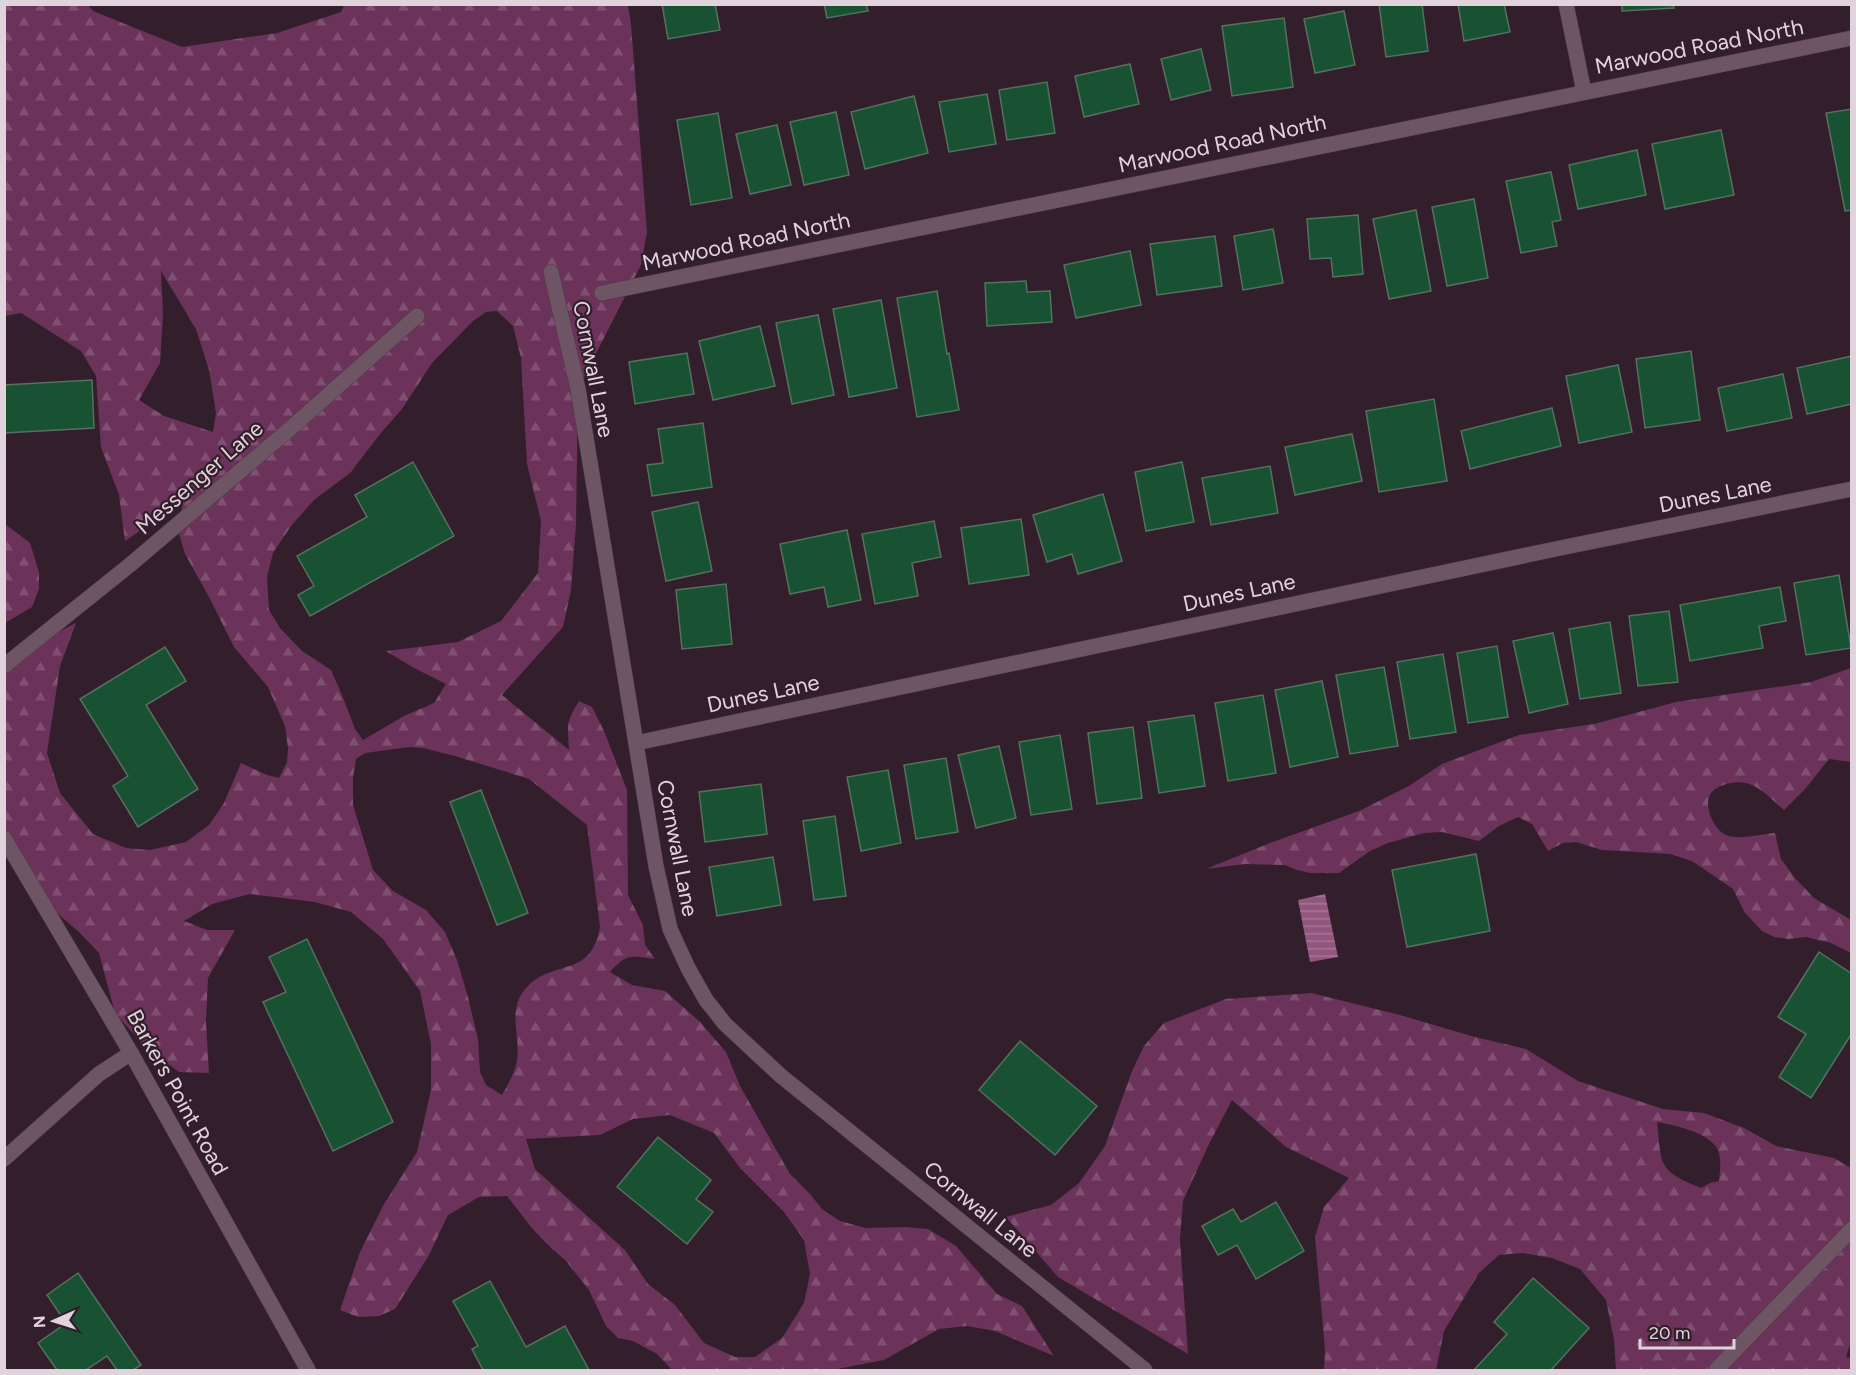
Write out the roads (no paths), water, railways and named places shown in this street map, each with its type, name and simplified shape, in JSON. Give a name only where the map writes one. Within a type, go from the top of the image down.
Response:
[{"type":"street","points":[[1566,4],[1584,92]]},
{"type":"street","name":"Marwood Road North","points":[[602,293],[1851,38]]},
{"type":"street","name":"Cornwall Lane","points":[[551,272],[578,389],[656,866],[670,929],[705,1000],[725,1024],[781,1076],[1145,1371]]},
{"type":"street","name":"Messenger Lane","points":[[4,666],[131,564],[292,427],[417,316]]},
{"type":"street","name":"Dunes Lane","points":[[636,742],[1553,549],[1851,489]]},
{"type":"street","name":"Barkers Point Road","points":[[4,838],[131,1053],[308,1371]]},
{"type":"street","points":[[4,1159],[99,1074],[131,1053]]},
{"type":"street","points":[[1716,1371],[1851,1229]]}]
